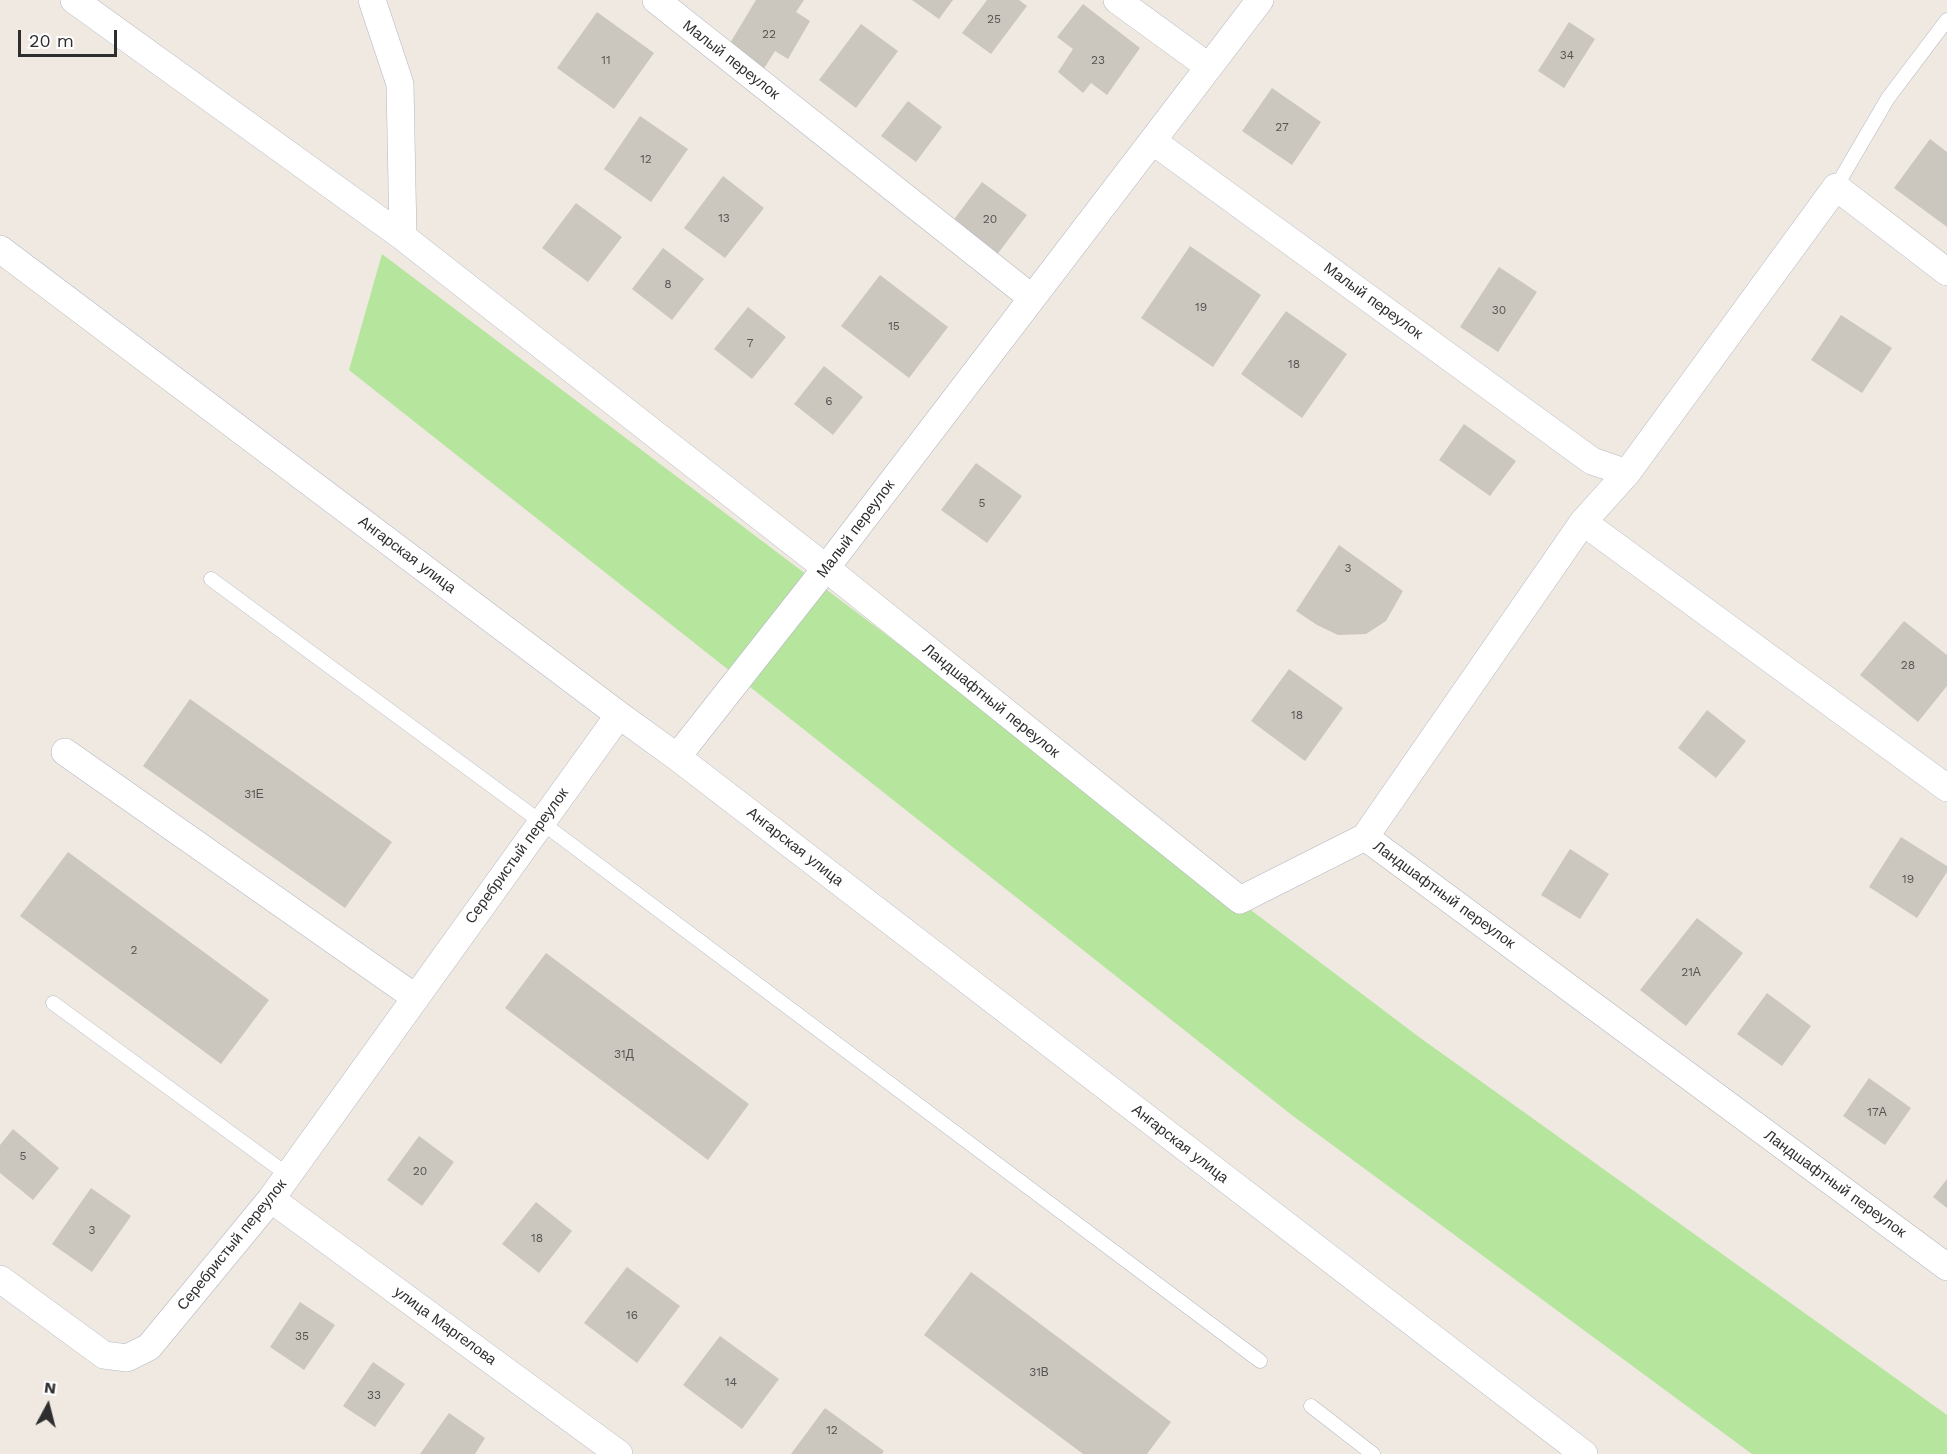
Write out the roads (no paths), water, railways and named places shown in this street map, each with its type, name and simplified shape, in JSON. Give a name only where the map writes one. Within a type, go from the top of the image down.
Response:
[{"type":"street","points":[[74,0],[403,237],[826,568]]},
{"type":"street","points":[[372,0],[400,84],[403,237]]},
{"type":"street","name":"Малый переулок","points":[[656,0],[1032,298]]},
{"type":"street","points":[[1117,0],[1209,67]]},
{"type":"street","name":"Малый переулок","points":[[677,757],[826,568],[1154,142],[1260,0]]},
{"type":"street","name":"Малый переулок","points":[[1154,142],[1592,461],[1627,473]]},
{"type":"street","points":[[1365,837],[1583,522],[1627,473],[1836,187],[1947,272]]},
{"type":"street","name":"Ангарская улица","points":[[0,249],[677,757],[1584,1454]]},
{"type":"street","points":[[1583,522],[1947,788]]},
{"type":"street","name":"Ландшафтный переулок","points":[[826,568],[1240,900],[1365,837],[1947,1267]]},
{"type":"street","name":"Серебристый переулок","points":[[0,1279],[104,1355],[126,1358],[149,1347],[271,1199],[619,715]]},
{"type":"street","points":[[65,752],[416,998]]},
{"type":"street","name":"улица Маргелова","points":[[271,1199],[619,1454]]},
{"type":"lane","points":[[1836,187],[1888,98],[1947,20]]},
{"type":"lane","points":[[211,579],[541,822],[1260,1361]]},
{"type":"lane","points":[[53,1003],[288,1175]]},
{"type":"lane","points":[[1311,1406],[1373,1454]]}]
